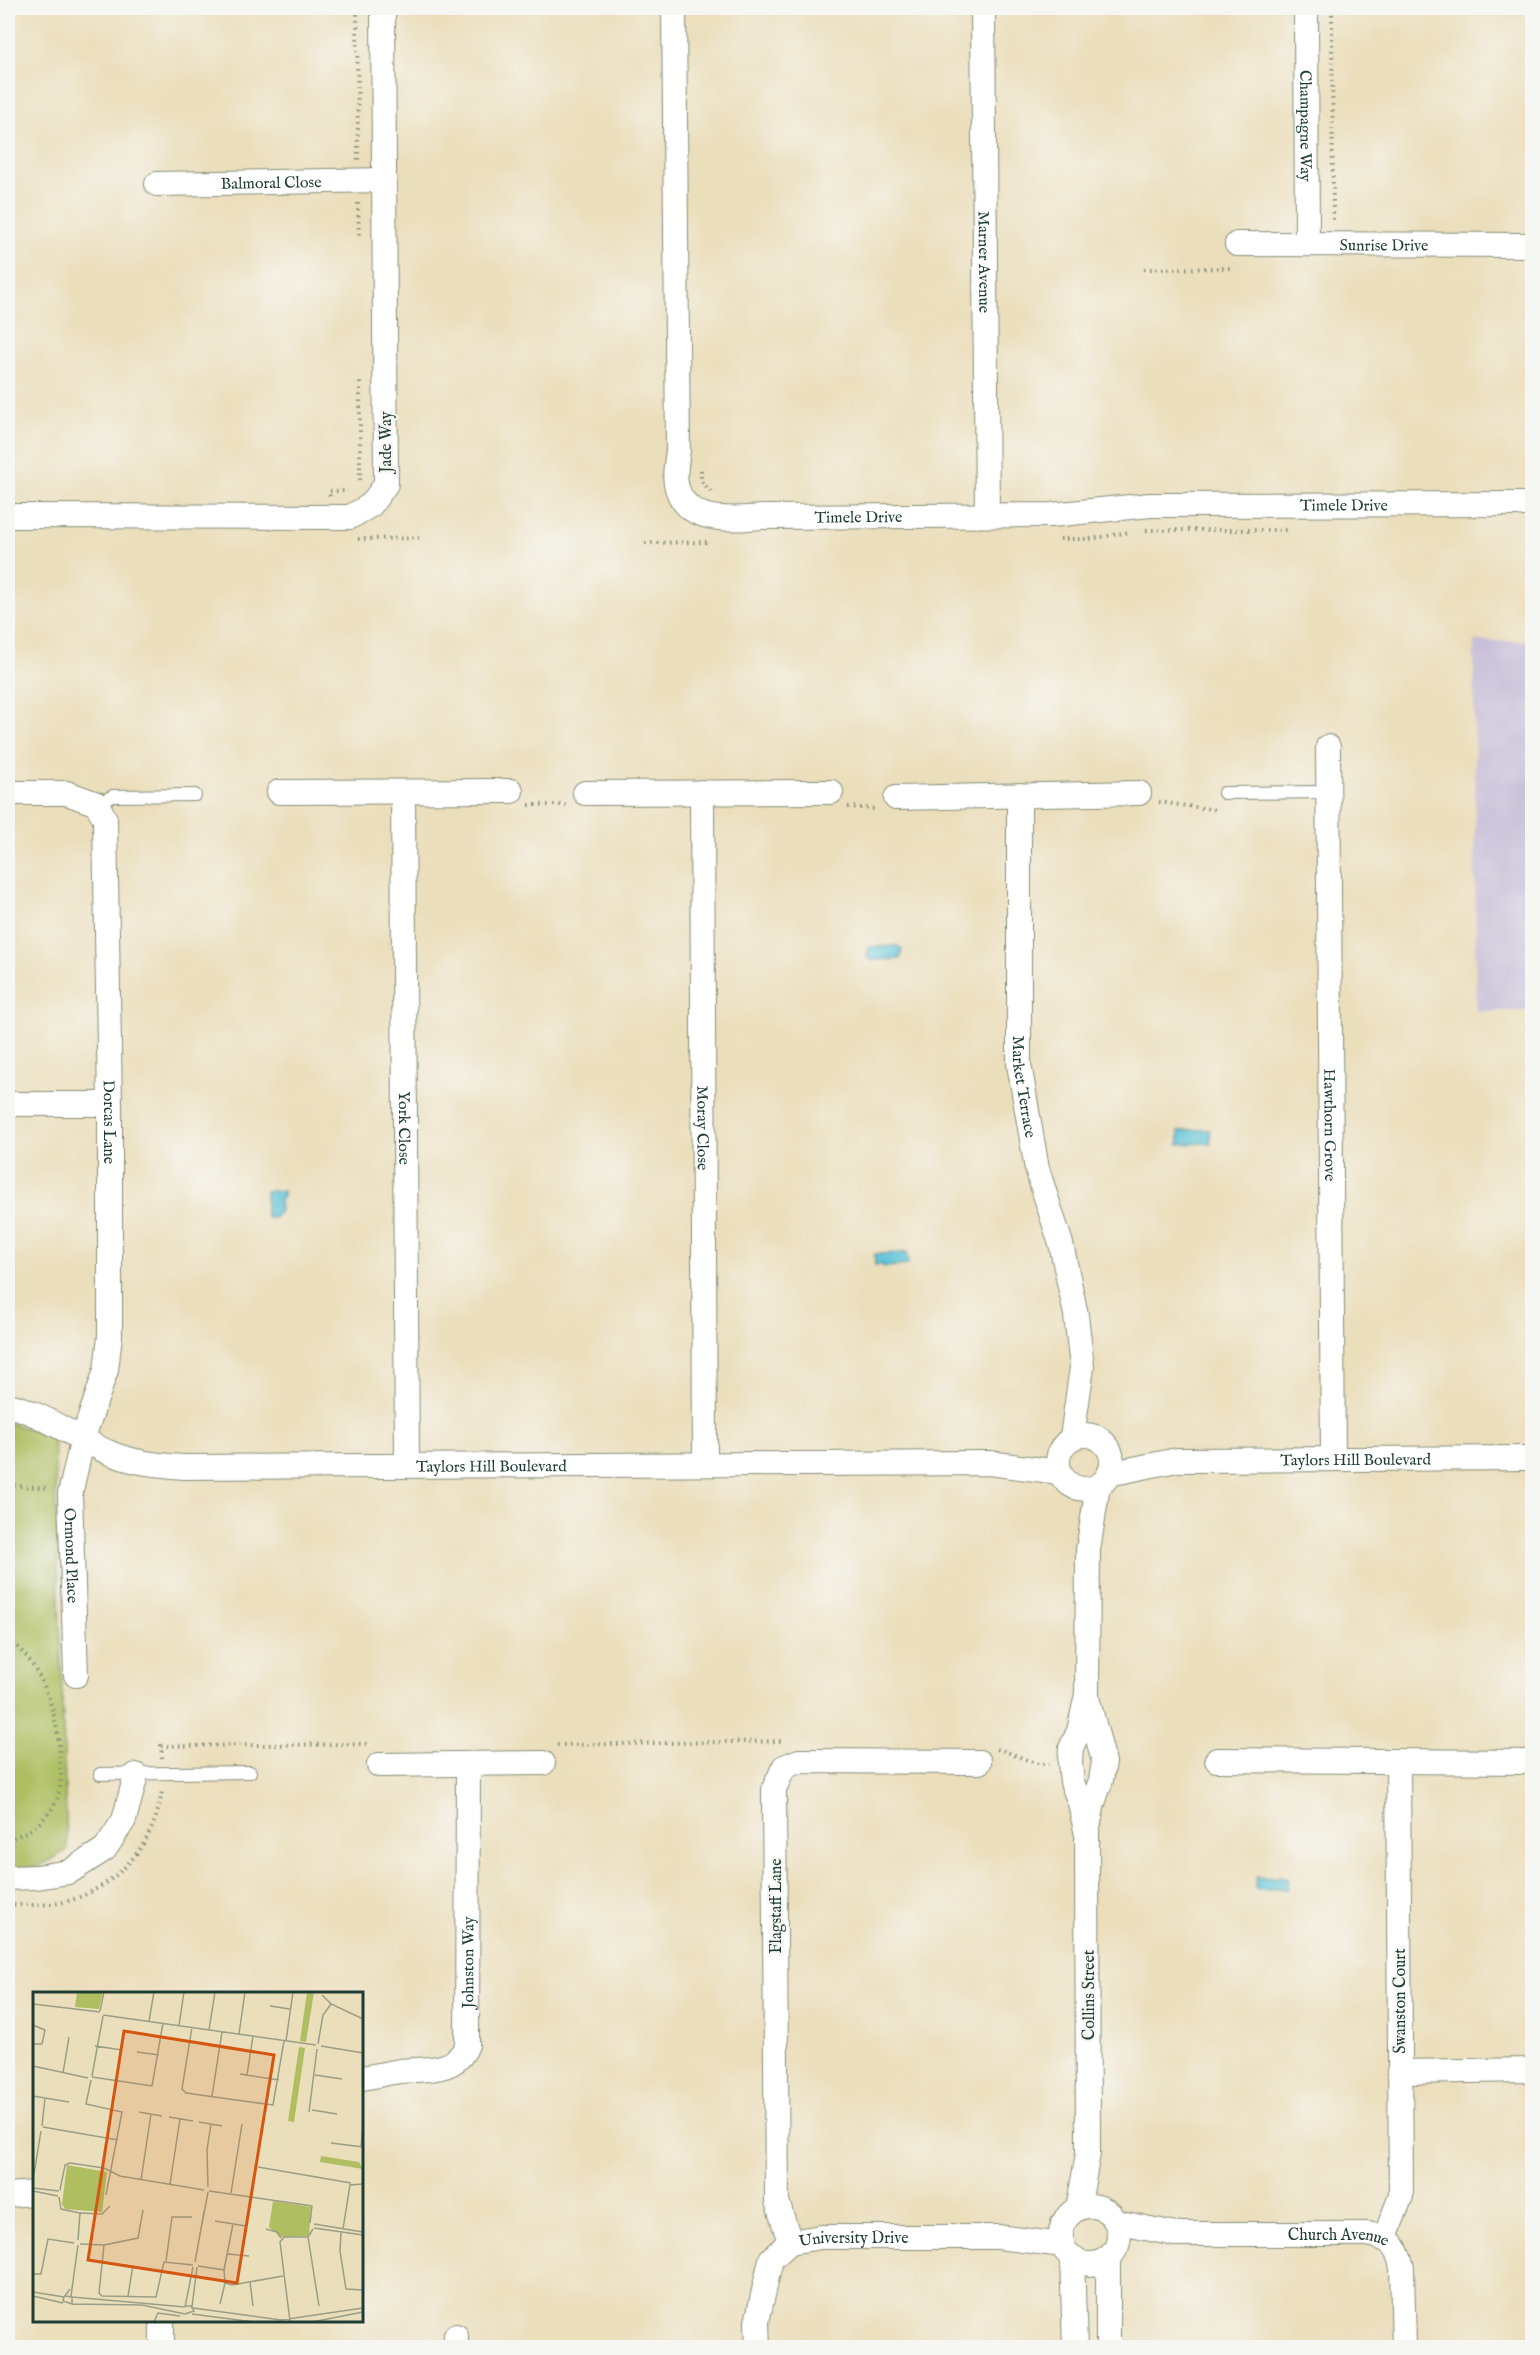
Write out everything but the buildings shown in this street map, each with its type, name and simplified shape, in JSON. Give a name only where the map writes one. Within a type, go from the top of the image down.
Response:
[{"type":"street","name":"Jade Way","points":[[8,516],[350,517],[371,504],[386,484],[383,8]]},
{"type":"street","name":"Timele Drive","points":[[674,8],[678,438],[676,471],[677,488],[686,504],[702,516],[723,519],[1051,515],[1150,505],[1533,504]]},
{"type":"street","name":"Marner Avenue","points":[[982,8],[987,515]]},
{"type":"street","name":"Champagne Way","points":[[1306,8],[1307,244]]},
{"type":"street","name":"Balmoral Close","points":[[157,184],[384,180]]},
{"type":"street","name":"Sunrise Drive","points":[[1237,244],[1533,245]]},
{"type":"street","name":"Hawthorn Grove","points":[[1328,747],[1333,1459]]},
{"type":"street","points":[[279,792],[511,791]]},
{"type":"street","name":"York Close","points":[[404,792],[406,1465]]},
{"type":"street","points":[[576,799],[702,792],[831,792]]},
{"type":"street","name":"Moray Close","points":[[702,792],[705,1464]]},
{"type":"street","points":[[8,793],[67,793],[97,804]]},
{"type":"street","points":[[896,798],[1139,793]]},
{"type":"street","name":"Market Terrace","points":[[1019,795],[1019,1064],[1037,1169],[1061,1244],[1076,1315],[1082,1373],[1078,1455]]},
{"type":"street","name":"Dorcas Lane","points":[[83,1438],[106,1371],[110,1336],[110,1104],[105,819],[97,804]]},
{"type":"street","points":[[8,1104],[110,1104]]},
{"type":"street","name":"Taylors Hill Boulevard","points":[[8,1405],[83,1438],[110,1453],[143,1464],[184,1467],[989,1462],[1078,1455],[1177,1460],[1533,1458]]},
{"type":"street","name":"Ormond Place","points":[[76,1675],[70,1491],[83,1438]]},
{"type":"street","name":"Taylors Hill Boulevard","points":[[1078,1455],[1082,1489],[1103,1480],[1177,1460]]},
{"type":"street","name":"Collins Street","points":[[1087,1835],[1080,1803],[1072,1782],[1070,1763],[1071,1748],[1079,1731],[1087,1694],[1088,1550],[1078,1455],[1112,1460],[1103,1480],[1088,1550]]},
{"type":"street","name":"Collins Street","points":[[1075,2348],[1069,2233],[1088,2154],[1087,1835],[1104,1762],[1087,1694]]},
{"type":"street","points":[[1217,1760],[1533,1762]]},
{"type":"street","name":"Flagstaff Lane","points":[[790,2242],[777,2201],[774,1789],[784,1767],[799,1761],[979,1762]]},
{"type":"street","name":"Swanston Court","points":[[1385,2237],[1401,2196],[1398,1761]]},
{"type":"street","points":[[379,1765],[543,1763]]},
{"type":"street","name":"Johnston Way","points":[[363,2078],[400,2071],[429,2070],[449,2065],[463,2055],[467,2045],[468,1764]]},
{"type":"street","points":[[8,1878],[37,1877],[69,1872],[105,1849],[124,1820],[136,1775]]},
{"type":"street","points":[[1399,2072],[1533,2070]]},
{"type":"street","name":"Collins Street","points":[[1088,2154],[1111,2233],[1108,2348]]},
{"type":"street","points":[[8,2195],[33,2193]]},
{"type":"street","points":[[1086,2206],[1111,2233],[1090,2264],[1069,2233],[1086,2206]]},
{"type":"street","name":"University Drive","points":[[758,2348],[758,2322],[771,2259],[790,2242],[821,2237],[998,2237],[1069,2233]]},
{"type":"street","name":"Church Avenue","points":[[1111,2233],[1368,2234],[1385,2237],[1400,2255],[1404,2348]]},
{"type":"street","points":[[162,2322],[162,2348]]},
{"type":"lane","points":[[1224,793],[1329,792]]},
{"type":"lane","points":[[97,804],[113,796],[195,795]]},
{"type":"lane","points":[[100,1774],[250,1772]]},
{"type":"path","points":[[357,8],[359,249]]},
{"type":"path","points":[[331,517],[329,491],[348,492],[360,480],[360,376]]},
{"type":"path","points":[[353,539],[419,538]]},
{"type":"path","points":[[511,791],[512,805],[576,799]]},
{"type":"path","points":[[1139,793],[1138,803],[1158,802],[1212,810],[1239,810],[1239,792]]},
{"type":"path","points":[[8,1485],[70,1491]]},
{"type":"path","points":[[8,1639],[27,1657],[40,1678],[53,1711],[59,1740],[61,1775],[58,1795],[51,1810],[39,1824],[8,1840]]},
{"type":"shaded area","points":[[1474,641],[1532,641],[1532,1011],[1476,1011]]},
{"type":"green space","points":[[8,1422],[54,1438],[67,1850],[38,1867],[8,1868]]},
{"type":"water","points":[[897,946],[902,949],[900,959],[871,960],[867,957],[869,947]]},
{"type":"water","points":[[1210,1130],[1211,1143],[1179,1144],[1179,1131]]},
{"type":"water","points":[[266,1191],[283,1191],[283,1197],[279,1200],[280,1211],[274,1218],[266,1218]]},
{"type":"water","points":[[907,1253],[908,1265],[884,1267],[875,1265],[875,1254]]},
{"type":"water","points":[[1280,1876],[1288,1879],[1287,1889],[1259,1890],[1255,1888],[1256,1877]]}]
